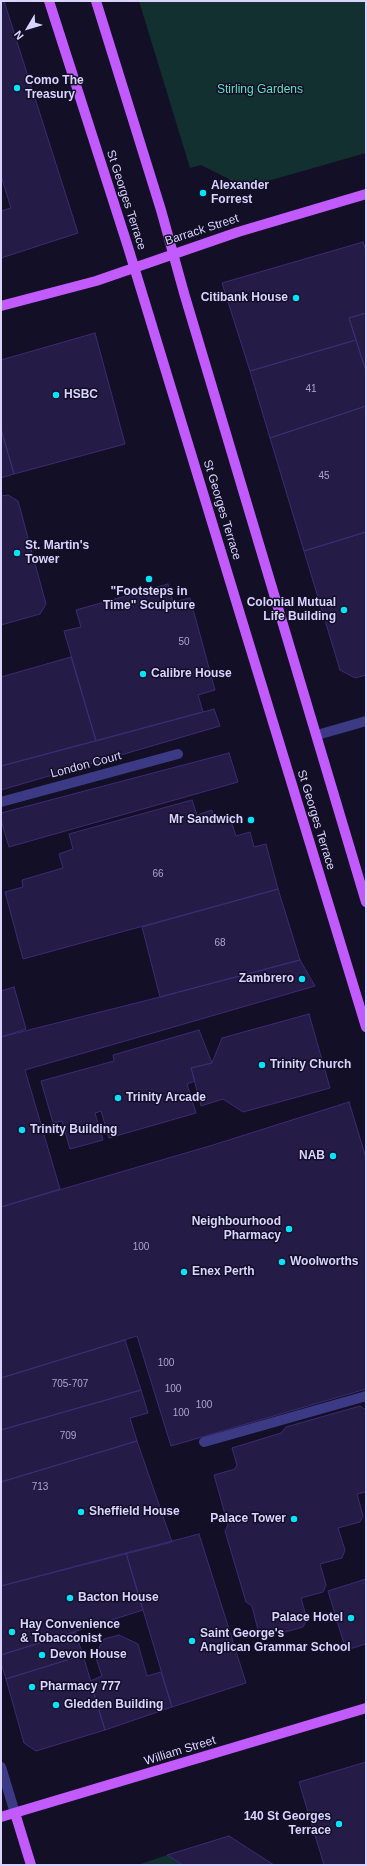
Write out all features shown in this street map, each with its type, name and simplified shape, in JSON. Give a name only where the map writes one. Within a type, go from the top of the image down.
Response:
[{"type":"main road","name":"St Georges Terrace","points":[[49,1],[134,267],[366,1027]]},
{"type":"main road","name":"St Georges Terrace","points":[[96,1],[173,253],[366,902]]},
{"type":"main road","name":"Barrack Street","points":[[1,306],[96,281],[173,253],[238,232],[366,194]]},
{"type":"main road","name":"William Street","points":[[1,1817],[366,1708]]},
{"type":"main road","points":[[15,1813],[31,1865]]},
{"type":"street","points":[[317,735],[366,721]]},
{"type":"street","name":"London Court","points":[[1,802],[178,754]]},
{"type":"street","points":[[204,1442],[366,1396]]},
{"type":"street","points":[[1,1767],[15,1813]]},
{"type":"green space","name":"Stirling Gardens","points":[[139,1],[366,1],[366,153],[233,191],[229,179],[201,165],[190,168]]},
{"type":"green space","points":[[167,1855],[183,1865],[138,1865]]},
{"type":"building","name":"Como The Treasury","points":[[1,1],[4,1],[78,233],[1,258],[1,211],[11,208],[1,176]]},
{"type":"building","name":"Citibank House","points":[[363,242],[366,251],[366,313],[349,318],[356,340],[250,371],[222,283]]},
{"type":"building","points":[[366,313],[366,371],[349,318]]},
{"type":"building","name":"HSBC","points":[[95,333],[125,444],[14,474],[1,429],[1,360]]},
{"type":"building","points":[[356,340],[366,371],[366,406],[270,438],[250,371]]},
{"type":"building","points":[[366,406],[366,532],[304,551],[270,438]]},
{"type":"building","points":[[1,429],[14,474],[1,478]]},
{"type":"building","name":"St. Martin's Tower","points":[[8,495],[18,501],[46,604],[40,614],[1,625],[1,496]]},
{"type":"building","name":"Colonial Mutual Life Building","points":[[366,532],[366,675],[355,678],[340,670],[304,551]]},
{"type":"building","name":"Calibre House","points":[[168,584],[173,602],[190,598],[215,690],[198,695],[203,712],[96,741],[64,631],[81,627],[76,610]]},
{"type":"building","points":[[71,657],[96,741],[1,766],[1,677]]},
{"type":"building","points":[[214,709],[220,726],[1,790],[1,766]]},
{"type":"building","points":[[229,753],[238,782],[9,847],[1,820],[1,813]]},
{"type":"building","points":[[192,800],[197,815],[212,810],[216,824],[231,821],[236,836],[250,832],[254,847],[266,844],[278,889],[23,959],[5,892],[23,887],[22,880],[63,868],[59,854],[73,849],[69,834]]},
{"type":"building","points":[[278,889],[300,960],[160,997],[142,927]]},
{"type":"building","name":"Trinity Building","points":[[300,960],[315,986],[25,1070],[60,1189],[1,1207],[1,1037]]},
{"type":"building","points":[[14,987],[26,1029],[1,1037],[1,991]]},
{"type":"building","name":"Trinity Church","points":[[309,1014],[330,1088],[243,1112],[223,1099],[201,1106],[191,1068],[212,1063],[222,1038]]},
{"type":"building","name":"Trinity Arcade","points":[[199,1030],[212,1063],[191,1068],[195,1081],[187,1084],[196,1113],[109,1138],[101,1111],[95,1113],[103,1140],[70,1149],[62,1121],[53,1123],[41,1081],[114,1061],[113,1055]]},
{"type":"building","name":"Enex Perth","points":[[349,1102],[366,1158],[366,1389],[171,1446],[137,1336],[1,1378],[1,1207],[213,1145]]},
{"type":"building","points":[[125,1340],[141,1390],[1,1430],[1,1378]]},
{"type":"building","points":[[141,1390],[148,1413],[130,1418],[137,1441],[1,1482],[1,1430]]},
{"type":"building","name":"Palace Tower","points":[[360,1406],[366,1410],[366,1492],[357,1494],[363,1516],[360,1522],[338,1528],[345,1550],[342,1558],[320,1564],[326,1585],[323,1592],[301,1598],[307,1619],[303,1627],[282,1633],[275,1630],[259,1634],[252,1606],[246,1602],[225,1531],[228,1525],[214,1475],[235,1469],[237,1465],[232,1448],[281,1433],[286,1427]]},
{"type":"building","name":"Sheffield House","points":[[137,1441],[172,1542],[1,1586],[1,1482]]},
{"type":"building","name":"Saint George's Anglican Grammar School","points":[[199,1534],[246,1683],[172,1707],[126,1553]]},
{"type":"building","name":"Bacton House","points":[[126,1553],[143,1610],[1,1655],[1,1586]]},
{"type":"building","name":"Palace Hotel","points":[[366,1579],[366,1644],[346,1650],[328,1591]]},
{"type":"building","name":"Devon House","points":[[75,1632],[83,1655],[6,1679],[1,1663],[1,1655]]},
{"type":"building","points":[[119,1635],[138,1644],[147,1676],[161,1672],[172,1707],[105,1730],[90,1681],[102,1676],[95,1655],[104,1639]]},
{"type":"building","name":"Gledden Building","points":[[83,1655],[105,1730],[36,1751],[24,1743],[6,1679]]},
{"type":"building","name":"140 St Georges Terrace","points":[[366,1762],[366,1865],[324,1865],[299,1782]]},
{"type":"building","points":[[229,1836],[274,1865],[183,1865],[167,1855]]},
{"type":"place","name":"Como The Treasury","points":[[17,88]]},
{"type":"place","name":"Alexander Forrest","points":[[203,193]]},
{"type":"place","name":"Citibank House","points":[[296,298]]},
{"type":"place","name":"HSBC","points":[[56,395]]},
{"type":"place","name":"St. Martin's Tower","points":[[17,553]]},
{"type":"place","name":"\"Footsteps in Time\" Sculpture","points":[[149,579]]},
{"type":"place","name":"Colonial Mutual Life Building","points":[[344,610]]},
{"type":"place","name":"Calibre House","points":[[143,674]]},
{"type":"place","name":"Mr Sandwich","points":[[251,820]]},
{"type":"place","name":"Zambrero","points":[[302,979]]},
{"type":"place","name":"Trinity Church","points":[[262,1065]]},
{"type":"place","name":"Trinity Arcade","points":[[118,1098]]},
{"type":"place","name":"Trinity Building","points":[[22,1130]]},
{"type":"place","name":"NAB","points":[[333,1156]]},
{"type":"place","name":"Neighbourhood Pharmacy","points":[[289,1229]]},
{"type":"place","name":"Woolworths","points":[[282,1262]]},
{"type":"place","name":"Enex Perth","points":[[184,1272]]},
{"type":"place","name":"Sheffield House","points":[[81,1512]]},
{"type":"place","name":"Palace Tower","points":[[294,1519]]},
{"type":"place","name":"Bacton House","points":[[70,1598]]},
{"type":"place","name":"Palace Hotel","points":[[351,1618]]},
{"type":"place","name":"Hay Convenience & Tobacconist","points":[[12,1632]]},
{"type":"place","name":"Saint George's Anglican Grammar School","points":[[192,1641]]},
{"type":"place","name":"Devon House","points":[[42,1655]]},
{"type":"place","name":"Pharmacy 777","points":[[32,1687]]},
{"type":"place","name":"Gledden Building","points":[[56,1705]]},
{"type":"place","name":"140 St Georges Terrace","points":[[339,1824]]}]
